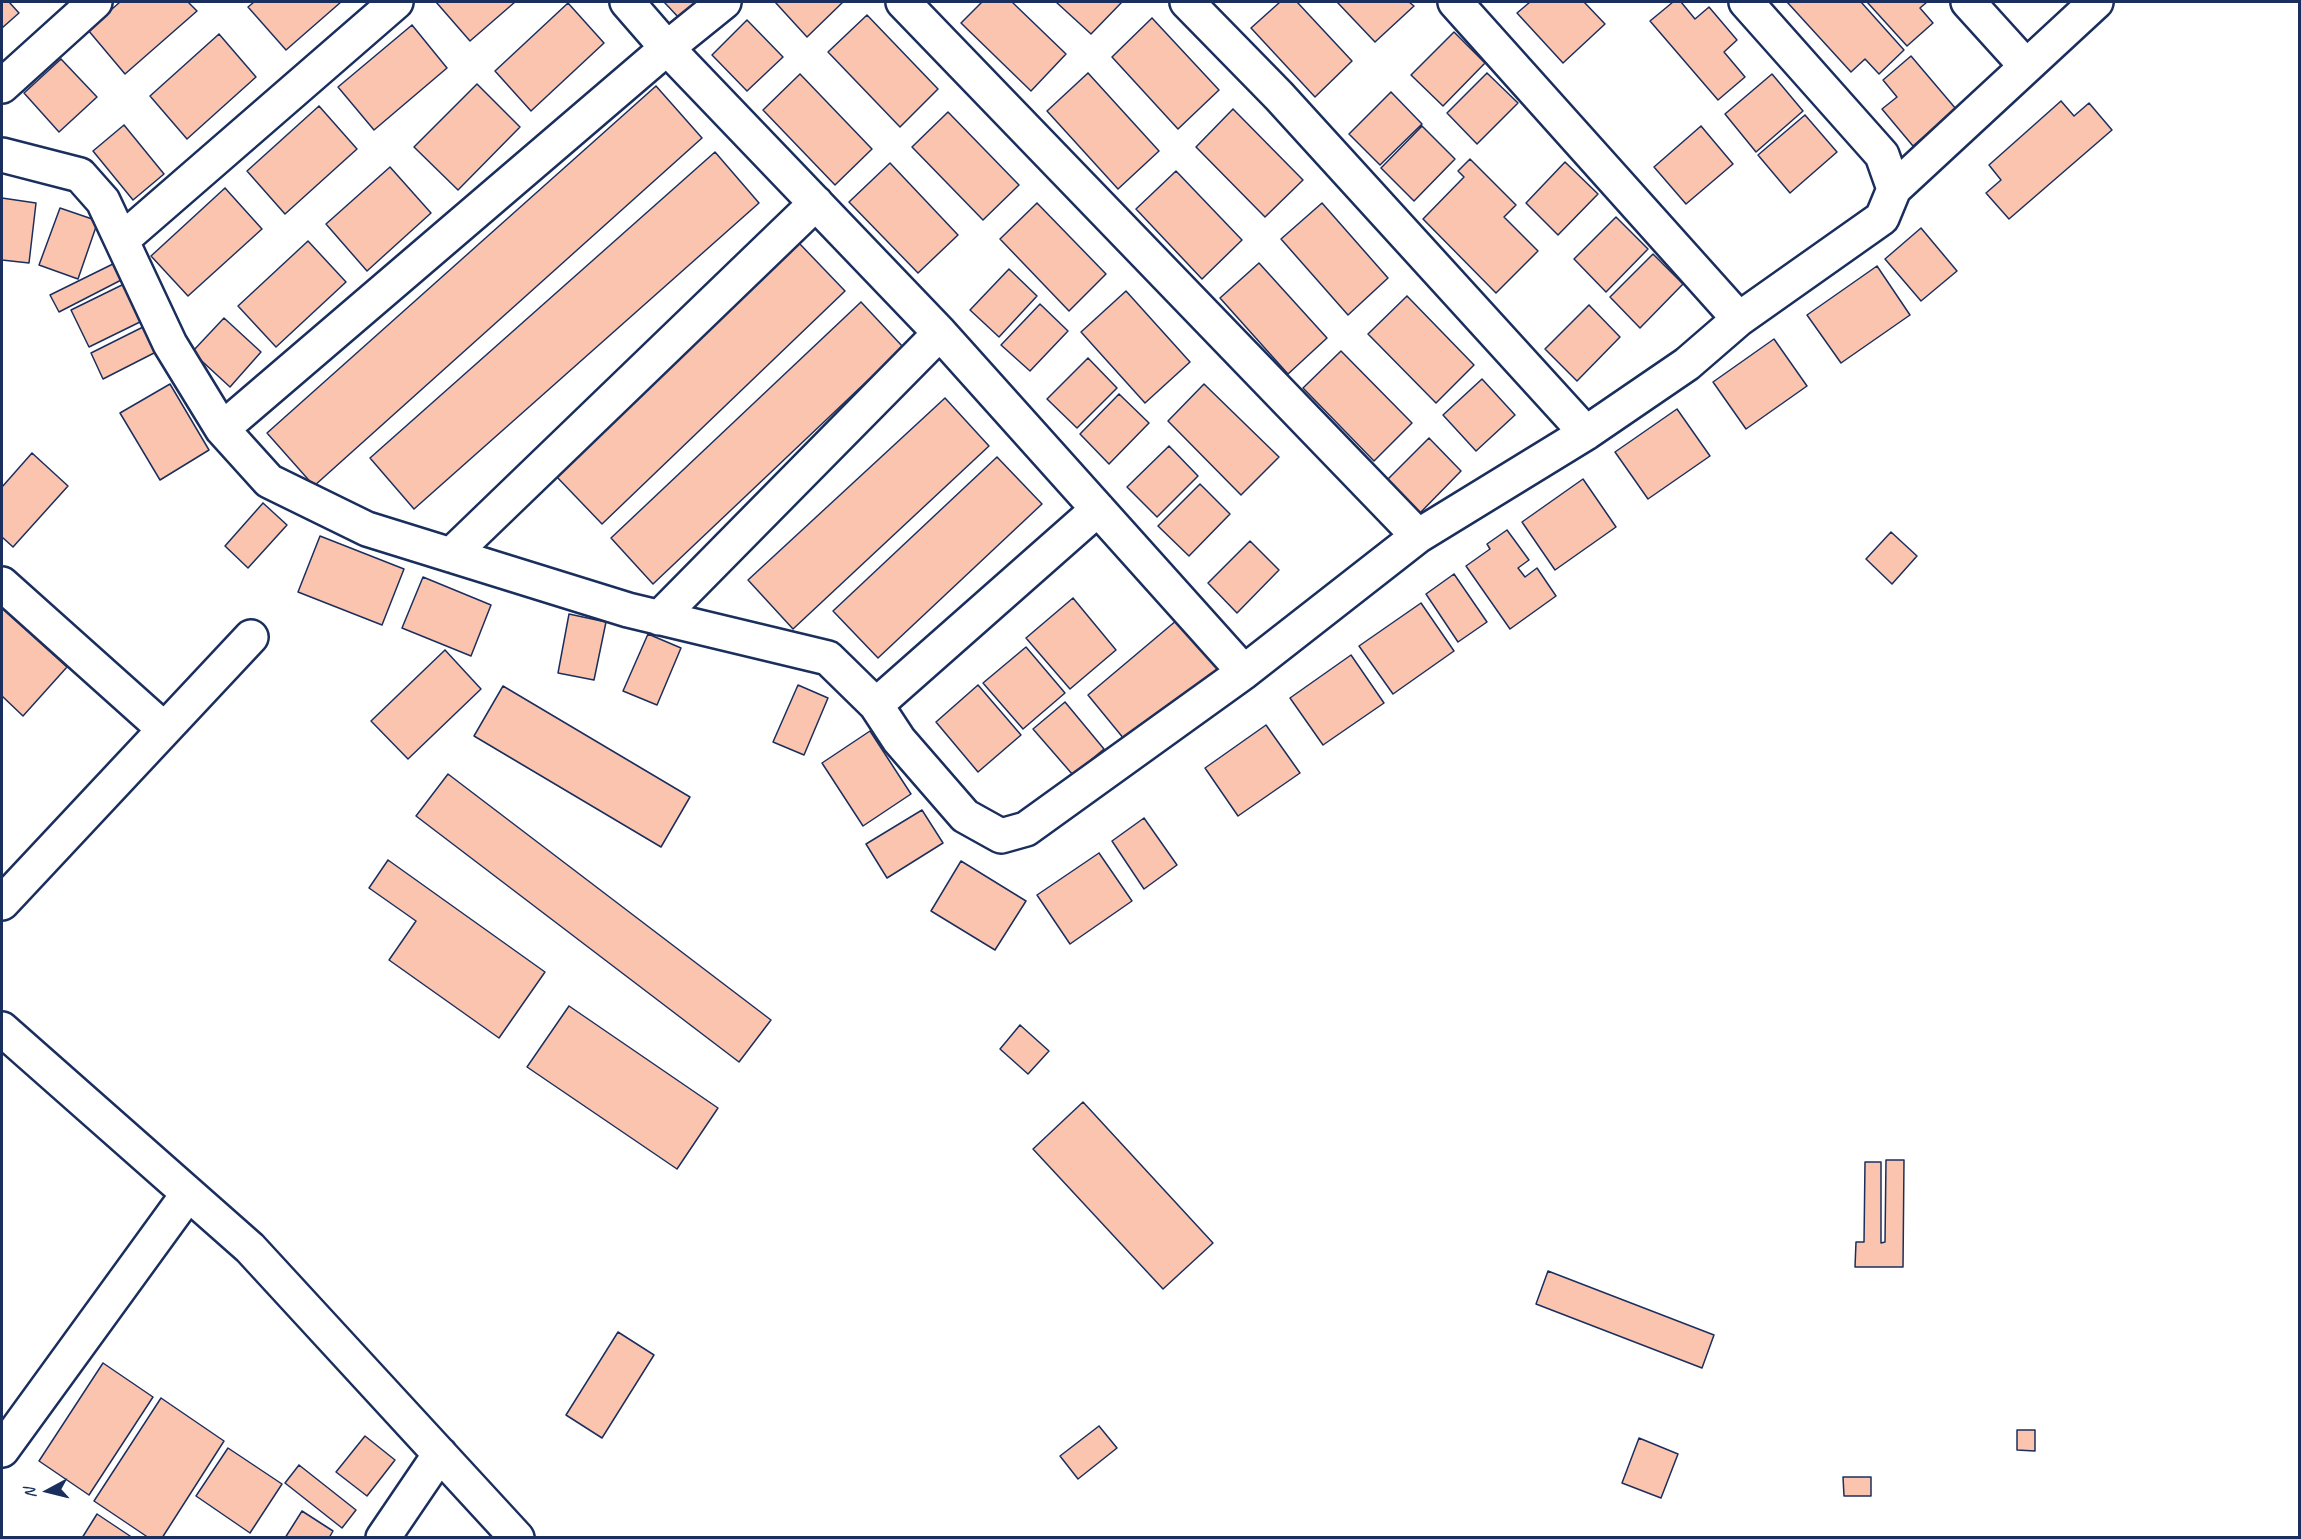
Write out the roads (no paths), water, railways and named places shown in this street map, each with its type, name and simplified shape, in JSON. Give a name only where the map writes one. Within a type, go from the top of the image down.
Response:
[{"type":"street","points":[[2,86],[95,2]]},
{"type":"street","points":[[123,239],[396,2]]},
{"type":"street","points":[[627,2],[667,48],[940,333],[1244,672]]},
{"type":"street","points":[[222,429],[667,48],[724,2]]},
{"type":"street","points":[[903,2],[1418,536]]},
{"type":"street","points":[[1187,2],[1287,105],[1586,433]]},
{"type":"street","points":[[1455,2],[1739,320]]},
{"type":"street","points":[[1746,2],[1882,155],[1894,189]]},
{"type":"street","points":[[1968,2],[2026,66]]},
{"type":"street","points":[[2,155],[80,175],[104,201],[170,344],[222,429],[269,481],[367,529],[628,610],[828,658],[876,705],[899,740],[964,816],[1001,836],[1026,828],[1244,672],[1418,536],[1586,433],[1687,364],[1739,320],[1882,218],[1894,189],[2096,2]]},
{"type":"street","points":[[450,555],[816,203]]},
{"type":"street","points":[[659,618],[940,333]]},
{"type":"street","points":[[876,705],[1098,509]]},
{"type":"street","points":[[2,584],[164,729]]},
{"type":"street","points":[[2,903],[251,637]]},
{"type":"street","points":[[2,1029],[250,1248],[517,1538]]},
{"type":"street","points":[[2,1450],[188,1194]]},
{"type":"street","points":[[383,1538],[440,1454]]}]
